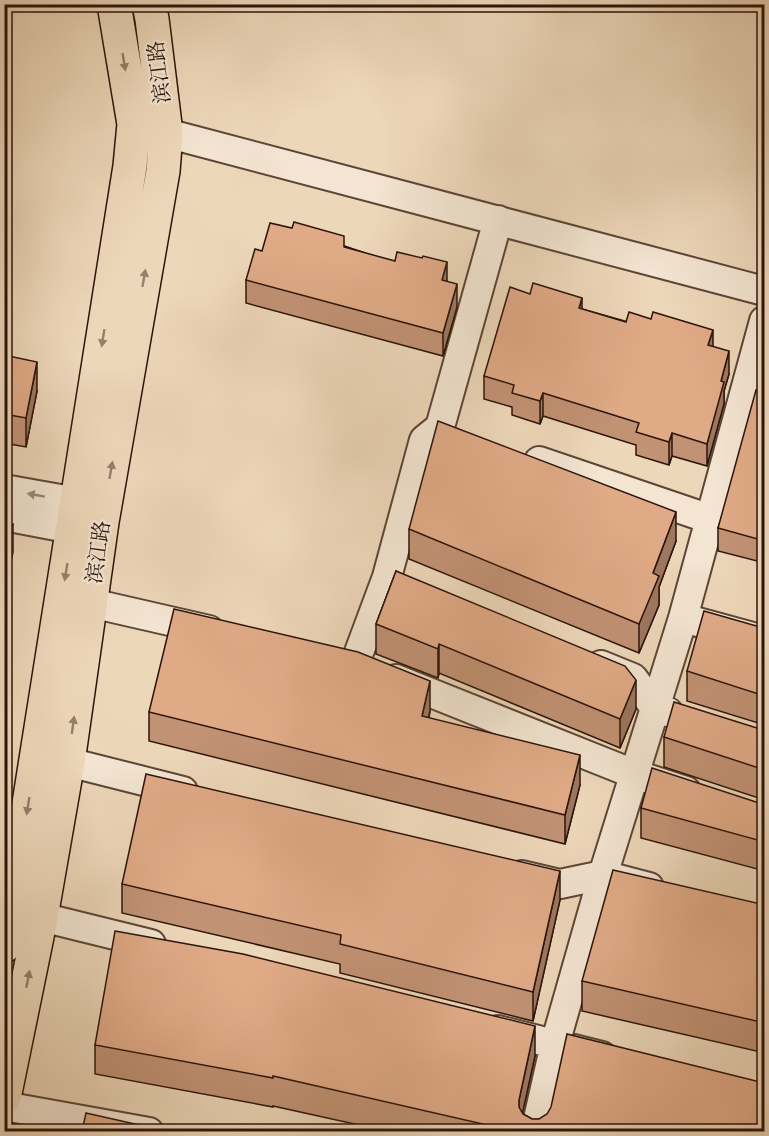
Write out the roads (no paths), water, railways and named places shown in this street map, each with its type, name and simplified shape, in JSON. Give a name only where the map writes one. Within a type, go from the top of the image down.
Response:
[{"type":"main road","name":"滨江路","points":[[4,946],[26,914],[68,762],[91,603],[84,517],[134,124],[114,4]]},
{"type":"main road","name":"滨江路","points":[[4,1098],[26,914],[36,757],[84,517],[163,171],[166,133],[149,4]]},
{"type":"street","points":[[166,133],[765,291]]},
{"type":"street","points":[[498,220],[451,431],[424,440],[397,581],[344,661],[634,774],[710,799]]},
{"type":"street","points":[[535,1131],[555,1044],[603,875],[683,618],[765,321]]},
{"type":"street","points":[[519,454],[710,519]]},
{"type":"street","points":[[4,489],[84,517]]},
{"type":"street","points":[[4,516],[84,517]]},
{"type":"street","points":[[91,603],[229,634]]},
{"type":"street","points":[[683,618],[765,640]]},
{"type":"street","points":[[579,656],[633,678],[655,708],[688,718]]},
{"type":"street","points":[[36,757],[68,762],[203,796]]},
{"type":"street","points":[[494,868],[560,884],[603,875],[672,894]]},
{"type":"street","points":[[26,914],[178,951]]},
{"type":"street","points":[[475,1024],[625,1061]]},
{"type":"street","points":[[4,1106],[150,1131]]}]
